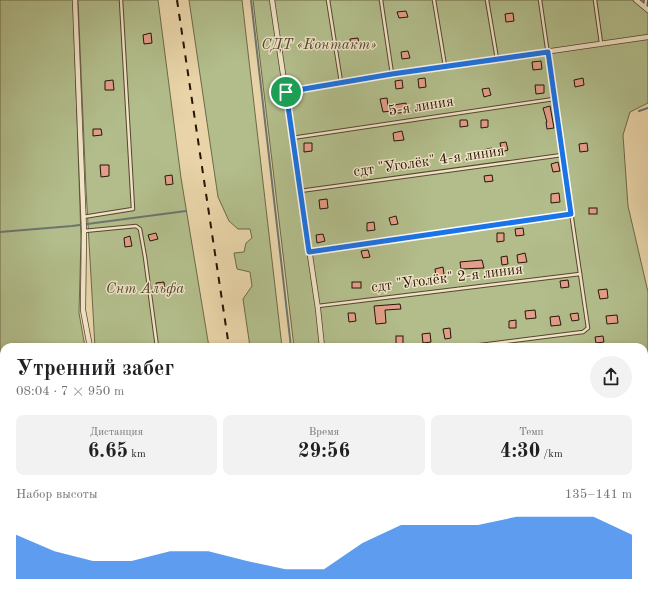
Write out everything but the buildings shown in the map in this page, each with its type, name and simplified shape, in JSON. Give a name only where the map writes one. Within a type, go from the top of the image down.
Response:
[{"type":"street","points":[[75,0],[84,232],[83,310],[89,343]]},
{"type":"street","points":[[272,0],[322,343]]},
{"type":"street","points":[[636,0],[646,8]]},
{"type":"street","points":[[286,92],[392,74],[648,37]]},
{"type":"lane","points":[[83,217],[133,209],[121,0]]},
{"type":"lane","points":[[328,0],[341,82]]},
{"type":"lane","points":[[381,0],[392,74]]},
{"type":"lane","points":[[434,0],[445,67]]},
{"type":"lane","points":[[486,0],[497,59]]},
{"type":"lane","points":[[496,343],[583,332],[588,328],[540,0]]},
{"type":"lane","points":[[594,0],[601,44]]},
{"type":"lane","points":[[646,0],[646,8]]},
{"type":"lane","name":"5-я линия","points":[[292,138],[554,99]]},
{"type":"lane","name":"сдт \"Уголёк\" 4-я линия","points":[[300,191],[562,155]]},
{"type":"lane","points":[[309,252],[571,214]]},
{"type":"lane","points":[[84,232],[136,226],[140,229],[156,343]]},
{"type":"lane","name":"сдт \"Уголёк\" 2-я линия","points":[[317,306],[580,274]]},
{"type":"green space","points":[[0,0],[73,0],[81,239],[79,313],[84,343],[0,343]]},
{"type":"green space","name":"Снт Альфа","points":[[78,0],[158,0],[181,178],[208,343],[95,343],[86,189]]},
{"type":"green space","points":[[189,0],[242,0],[282,343],[249,343],[243,299],[252,286],[250,272],[237,269],[234,253],[244,252],[246,243],[252,238],[250,229],[238,229],[229,221],[218,197]]},
{"type":"green space","name":"СДТ «Контакт»","points":[[253,0],[648,0],[648,103],[630,112],[623,135],[628,206],[648,292],[648,343],[294,343]]},
{"type":"waterway","points":[[251,0],[291,343]]},
{"type":"waterway","points":[[639,111],[648,108]]},
{"type":"waterway","points":[[0,232],[72,226],[186,211]]},
{"type":"railway","points":[[177,0],[228,343]]},
{"type":"route","points":[[548,52],[571,214],[309,252],[286,92],[392,74],[548,52]]}]
